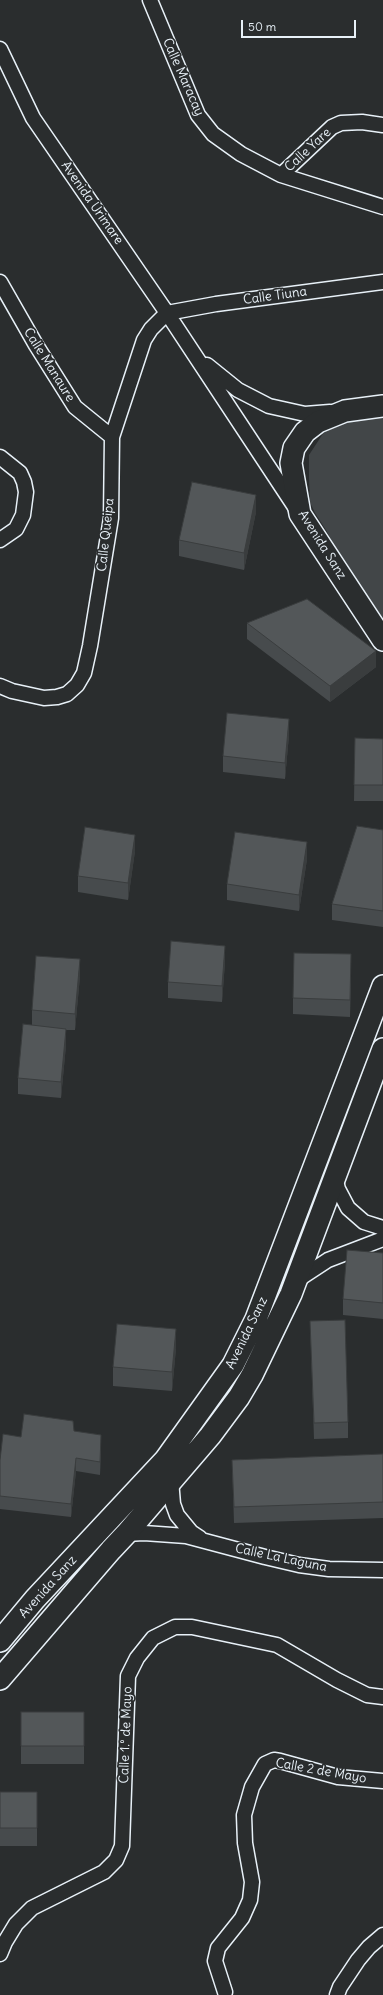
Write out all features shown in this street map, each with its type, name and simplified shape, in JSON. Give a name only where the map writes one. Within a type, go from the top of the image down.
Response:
[{"type":"street","name":"Calle Maracay","points":[[150,0],[198,115],[213,134],[241,154],[281,175],[383,207]]},
{"type":"street","name":"Avenida Urimare","points":[[0,49],[33,118],[167,313],[300,514]]},
{"type":"street","name":"Calle Yare","points":[[281,175],[341,123],[362,122],[383,125]]},
{"type":"street","name":"Calle Manaure","points":[[0,282],[36,345],[75,407],[112,437]]},
{"type":"street","name":"Calle Tiuna","points":[[167,313],[216,304],[383,282]]},
{"type":"street","name":"Calle Queipa","points":[[0,686],[12,691],[44,698],[57,697],[67,694],[77,685],[84,673],[90,646],[110,518],[112,437],[144,340],[151,329],[167,313]]},
{"type":"street","name":"Avenida Urimare","points":[[192,351],[238,390],[269,406],[305,414],[345,411]]},
{"type":"street","name":"Avenida Sanz","points":[[383,406],[345,411],[318,422],[305,432],[294,448],[291,463],[292,479],[300,514],[383,640]]},
{"type":"street","points":[[0,457],[20,473],[26,492],[23,515],[16,529],[0,540]]},
{"type":"street","name":"Avenida Sanz","points":[[0,1641],[35,1600],[165,1460],[233,1365],[256,1319],[284,1249],[383,986]]},
{"type":"street","name":"Avenida Sanz","points":[[0,1679],[210,1436],[240,1397],[296,1281],[334,1175],[383,1049]]},
{"type":"street","points":[[334,1175],[338,1189],[348,1208],[364,1222],[383,1228]]},
{"type":"street","points":[[296,1281],[328,1260],[383,1239]]},
{"type":"street","name":"Calle La Laguna","points":[[171,1480],[173,1504],[177,1515],[191,1532],[204,1540]]},
{"type":"street","name":"Calle La Laguna","points":[[126,1534],[165,1534],[186,1536],[265,1558],[299,1565],[329,1569],[383,1570]]},
{"type":"street","name":"Calle 1.° de Mayo","points":[[0,1954],[5,1942],[16,1924],[32,1908],[104,1872],[116,1860],[122,1846],[128,1676],[137,1658],[153,1638],[175,1627],[192,1628],[277,1644],[337,1680],[368,1695],[383,1698]]},
{"type":"street","name":"Calle 2 de Mayo","points":[[227,1994],[215,1961],[218,1948],[242,1918],[250,1900],[252,1882],[245,1843],[244,1815],[252,1787],[265,1764],[274,1760],[338,1777],[383,1781]]},
{"type":"street","points":[[338,1995],[340,1987],[358,1960],[369,1947],[383,1936]]},
{"type":"shaded area","points":[[383,414],[383,631],[363,601],[310,502],[309,455],[326,429],[341,420]]},
{"type":"building","points":[[192,482],[256,495],[244,553],[179,540]]},
{"type":"building","points":[[307,599],[376,651],[330,686],[247,623]]},
{"type":"building","points":[[227,713],[289,719],[285,763],[223,756]]},
{"type":"building","points":[[355,738],[383,739],[383,785],[354,785]]},
{"type":"building","points":[[357,826],[383,830],[383,911],[332,904]]},
{"type":"building","points":[[85,827],[135,835],[128,883],[78,876]]},
{"type":"building","points":[[235,832],[307,842],[299,895],[227,884]]},
{"type":"building","points":[[171,941],[225,946],[222,986],[168,982]]},
{"type":"building","points":[[294,953],[351,954],[350,1000],[293,998]]},
{"type":"building","points":[[36,956],[80,959],[75,1014],[32,1010]]},
{"type":"building","points":[[23,1024],[66,1029],[61,1082],[18,1078]]},
{"type":"building","points":[[347,1250],[383,1253],[383,1303],[343,1299]]},
{"type":"building","points":[[345,1320],[348,1422],[314,1423],[310,1321]]},
{"type":"building","points":[[117,1324],[176,1329],[172,1372],[113,1367]]},
{"type":"building","points":[[24,1414],[73,1421],[74,1431],[101,1435],[100,1462],[76,1458],[71,1504],[0,1496],[0,1460],[3,1434],[21,1437]]},
{"type":"building","points":[[383,1454],[383,1502],[234,1507],[232,1460]]},
{"type":"building","points":[[21,1712],[84,1712],[84,1746],[21,1746]]},
{"type":"building","points":[[0,1792],[37,1792],[37,1828],[0,1828]]}]
